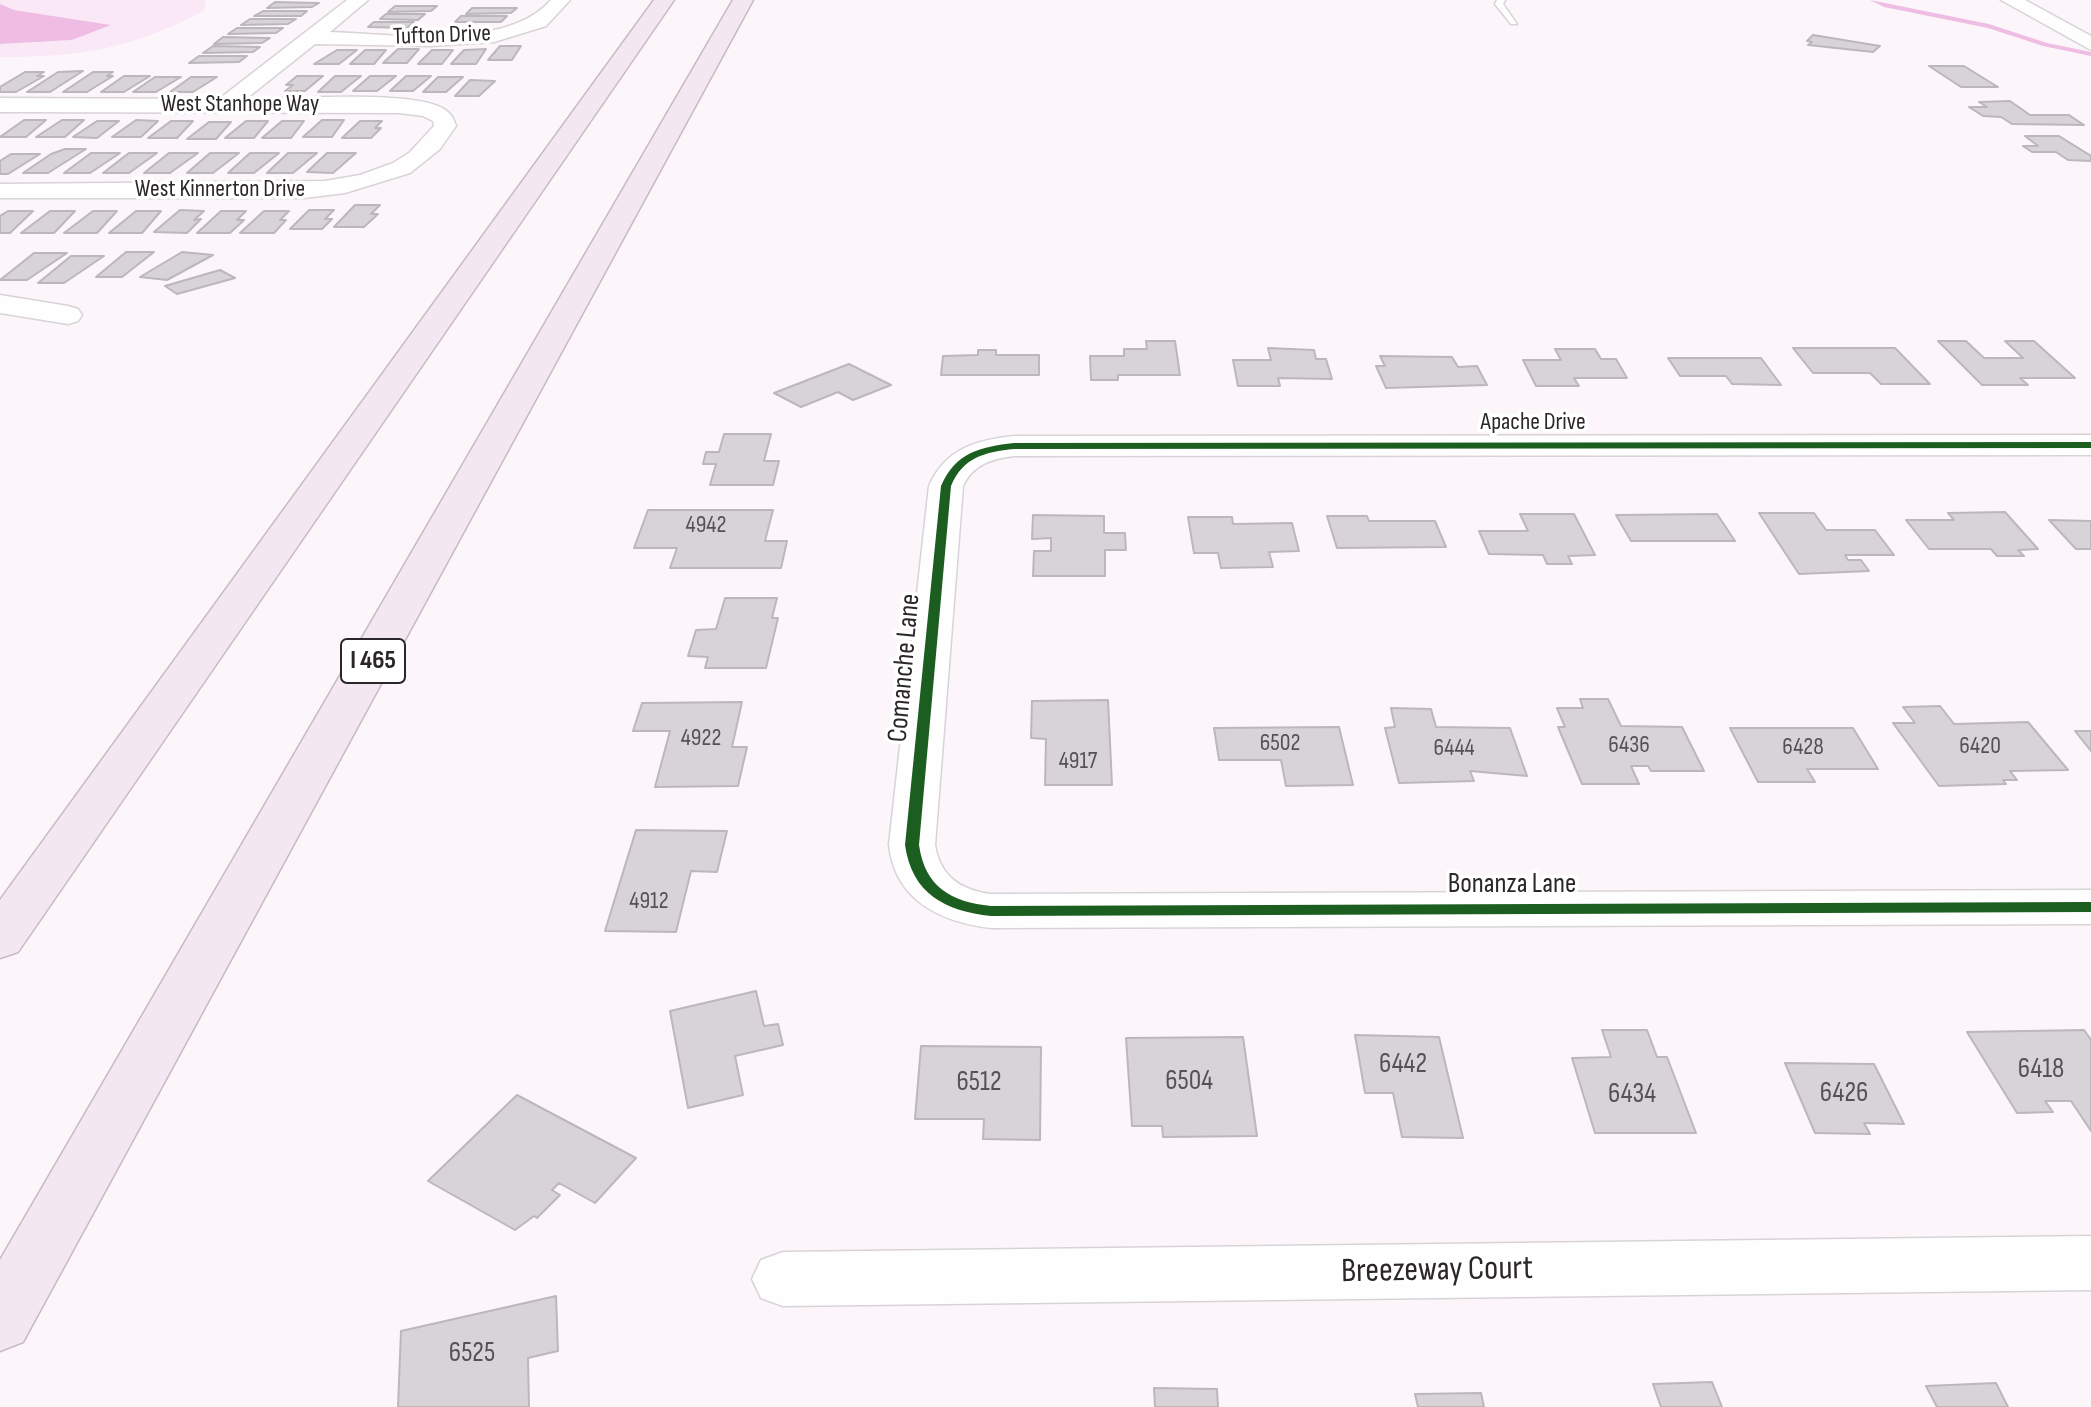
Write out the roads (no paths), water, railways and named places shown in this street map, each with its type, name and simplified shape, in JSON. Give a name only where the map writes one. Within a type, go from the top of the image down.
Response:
[{"type":"highway","points":[[0,939],[664,0]]},
{"type":"highway","name":"I 465","points":[[0,1321],[743,0]]},
{"type":"street","points":[[225,105],[359,0]]},
{"type":"street","name":"Tufton Drive","points":[[312,38],[492,36],[539,22],[561,0]]},
{"type":"street","points":[[2011,0],[2091,44]]},
{"type":"street","name":"West Stanhope Way","points":[[0,105],[384,105],[425,109],[445,122],[443,129],[428,146]]},
{"type":"street","name":"West Kinnerton Drive","points":[[0,191],[327,189],[388,176],[411,164],[428,146]]},
{"type":"street","points":[[0,304],[68,315]]},
{"type":"street","name":"Apache Drive","points":[[977,453],[1014,446],[2091,445]]},
{"type":"street","name":"Comanche Lane","points":[[937,893],[916,867],[912,845],[946,486],[954,468],[977,453]]},
{"type":"street","name":"Bonanza Lane","points":[[937,893],[962,907],[1007,911],[2091,907]]},
{"type":"street","name":"Breezeway Court","points":[[783,1279],[2091,1263]]},
{"type":"lane","points":[[1501,0],[1499,4],[1514,22]]},
{"type":"waterway","points":[[1873,0],[1886,6],[1989,26],[2045,45],[2089,54]]}]
